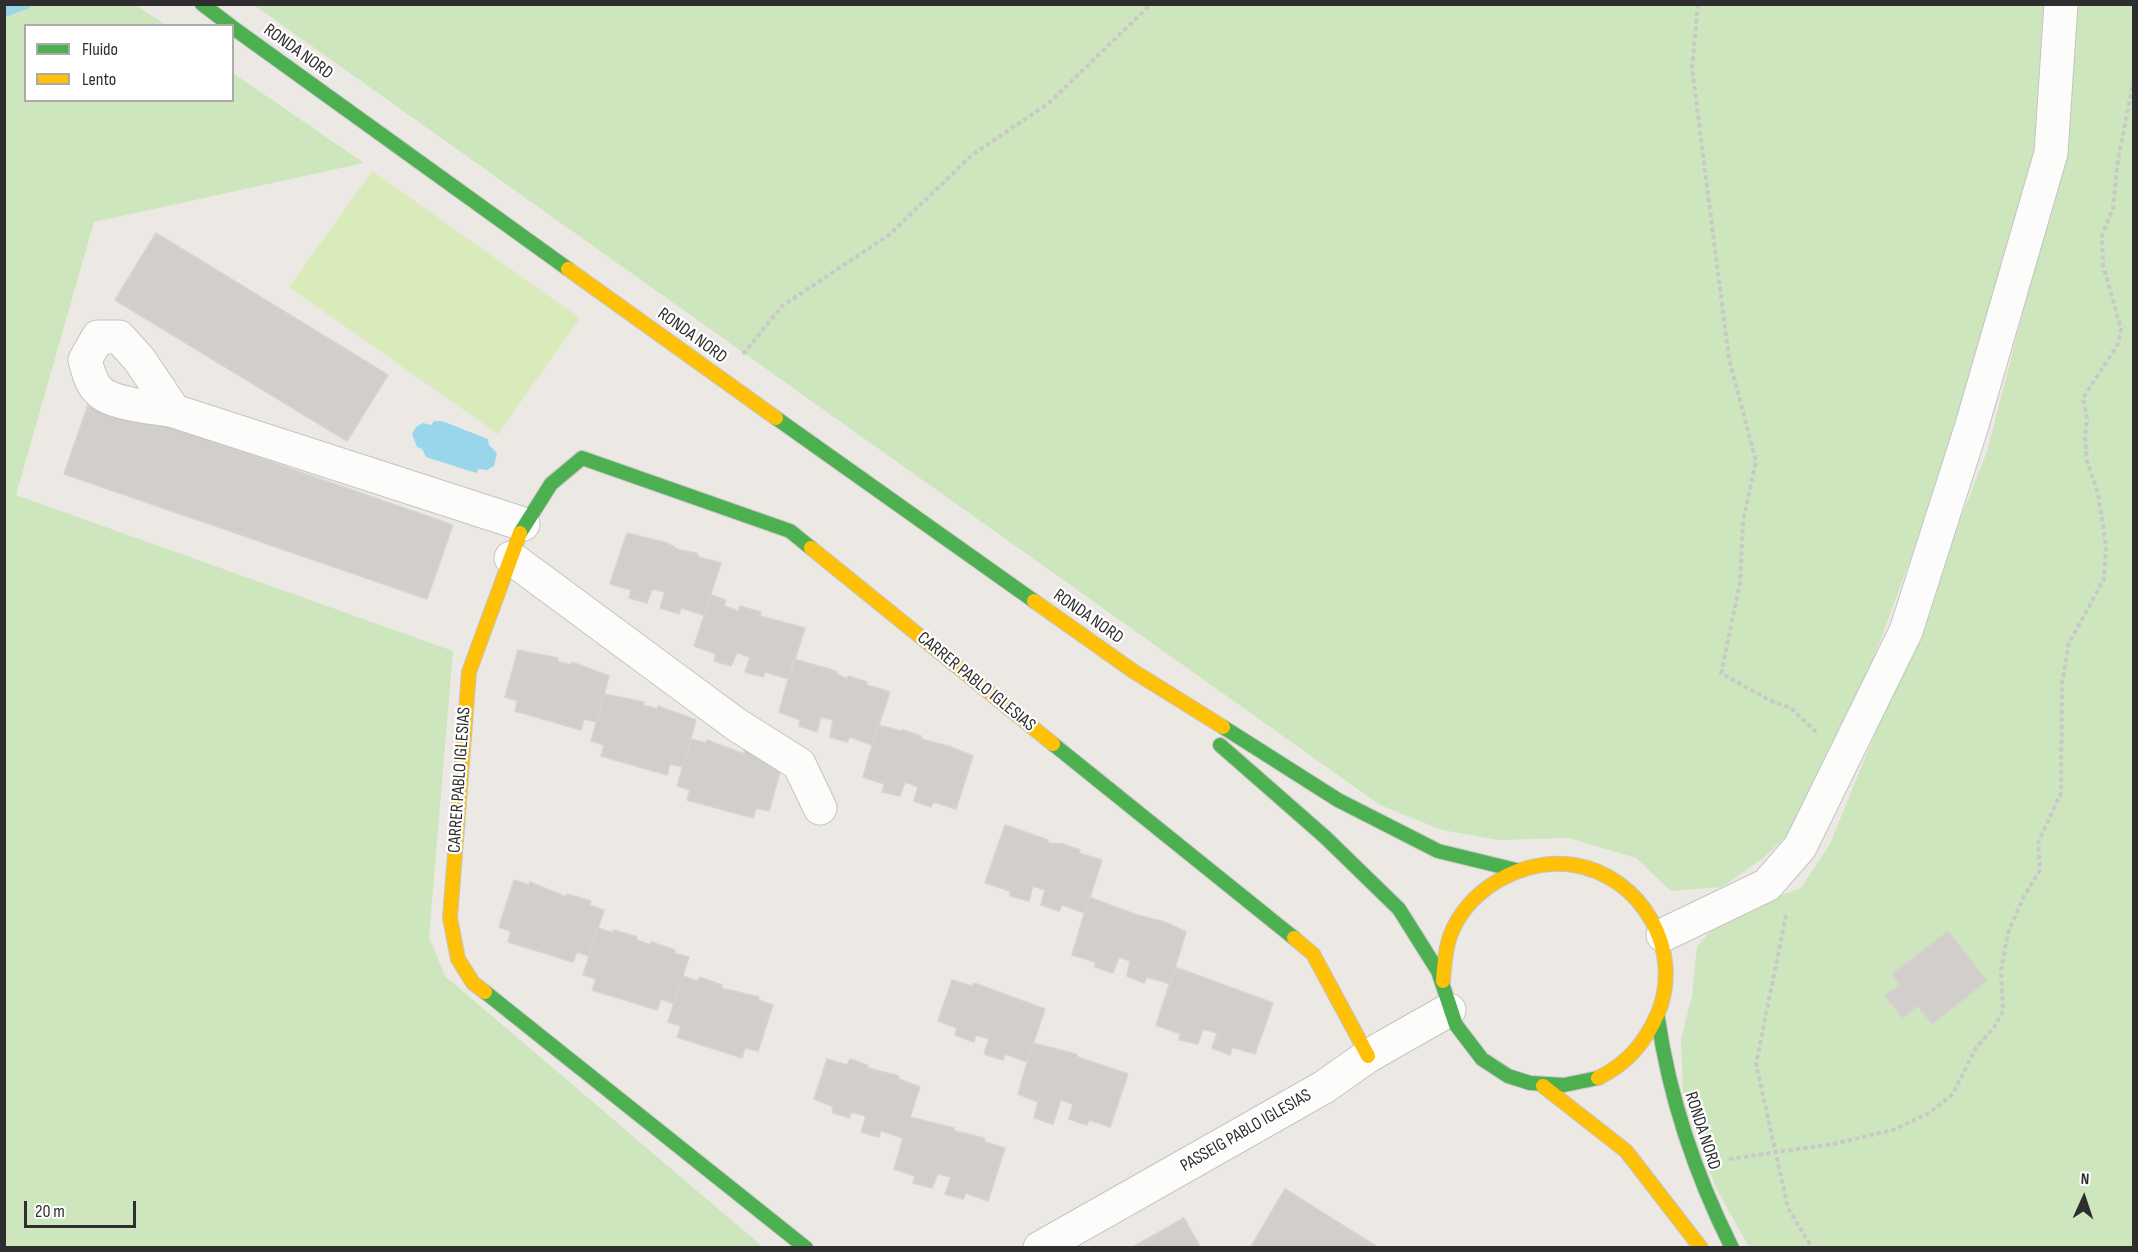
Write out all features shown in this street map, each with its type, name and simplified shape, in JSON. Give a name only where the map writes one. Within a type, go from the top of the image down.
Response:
[{"type":"main road","name":"RONDA NORD","points":[[202,4],[229,24]]},
{"type":"main road","name":"RONDA NORD","points":[[234,27],[722,380],[1133,671],[1338,800],[1438,851],[1516,870]]},
{"type":"main road","name":"CARRER PABLO IGLESIAS","points":[[806,1248],[473,983],[458,959],[450,918],[469,672],[523,524],[552,484],[582,458],[790,531],[1313,954],[1368,1056]]},
{"type":"main road","name":"RONDA NORD","points":[[1133,671],[1320,831],[1397,906],[1446,995],[1462,1038],[1488,1064],[1516,1080],[1544,1086]]},
{"type":"main road","points":[[1446,995],[1447,945],[1461,913],[1485,887],[1516,870],[1545,863],[1574,865],[1602,873],[1628,889],[1663,935],[1667,964],[1666,992],[1658,1019],[1639,1049],[1612,1072],[1578,1084],[1544,1086]]},
{"type":"main road","name":"RONDA NORD","points":[[1658,1019],[1664,1070],[1679,1129],[1705,1194],[1732,1248]]},
{"type":"main road","points":[[1544,1086],[1626,1151],[1701,1248]]},
{"type":"street","points":[[1663,935],[1767,885],[1800,847],[1906,631],[1972,425],[2050,153],[2061,4]]},
{"type":"street","points":[[174,411],[523,524]]},
{"type":"street","points":[[511,558],[737,725],[799,764],[820,808]]},
{"type":"street","name":"PASSEIG PABLO IGLESIAS","points":[[1040,1248],[1324,1087],[1446,995]]},
{"type":"path","points":[[722,380],[782,306],[889,235],[972,155],[1049,103],[1150,4]]},
{"type":"path","points":[[1698,4],[1692,68],[1729,359],[1756,461],[1743,521],[1740,583],[1721,673],[1769,700],[1791,708],[1843,759]]},
{"type":"path","points":[[1692,1163],[1833,1144],[1893,1130],[1929,1113],[1952,1095],[1976,1048],[1995,1026],[2003,1011],[2001,970],[2008,933],[2023,898],[2040,870],[2038,843],[2061,793],[2062,682],[2069,643],[2104,579],[2106,546],[2098,493],[2086,461],[2087,418],[2084,398],[2118,344],[2121,329],[2103,265],[2102,236],[2113,208],[2118,159],[2133,79]]},
{"type":"path","points":[[1788,904],[1756,1064],[1788,1208],[1812,1248]]},
{"type":"green space","points":[[4,5],[136,5],[164,24],[24,24],[24,102],[234,102],[234,74],[364,163],[94,222],[16,495],[453,651],[429,937],[445,976],[763,1247],[5,1247]]},
{"type":"green space","points":[[254,5],[2045,5],[2036,147],[1975,387],[1841,745],[1794,829],[1762,859],[1722,887],[1671,891],[1636,858],[1569,838],[1499,840],[1442,830],[1380,805]]},
{"type":"green space","points":[[2074,5],[2133,5],[2133,1247],[1749,1247],[1715,1186],[1683,1093],[1681,1039],[1692,996],[1697,946],[1725,916],[1801,888],[1830,844],[1878,726],[1987,452],[2063,156]]},
{"type":"green space","points":[[372,171],[580,318],[498,434],[289,287]]},
{"type":"water","points":[[434,421],[442,421],[488,439],[489,445],[497,453],[494,466],[487,470],[479,469],[476,473],[426,457],[422,449],[417,447],[412,434],[416,427],[423,423],[431,425]]},
{"type":"building","points":[[156,233],[388,375],[347,441],[115,300]]},
{"type":"building","points":[[90,399],[453,525],[427,599],[64,474]]},
{"type":"building","points":[[627,533],[667,543],[679,550],[697,553],[699,557],[721,563],[704,615],[681,608],[679,614],[660,608],[665,592],[652,589],[647,603],[629,598],[631,590],[610,584]]},
{"type":"building","points":[[711,595],[726,600],[724,606],[738,611],[740,606],[761,612],[760,616],[805,628],[789,679],[765,672],[763,677],[745,672],[750,657],[737,653],[731,666],[714,661],[716,654],[694,646]]},
{"type":"building","points":[[518,650],[558,658],[557,661],[571,665],[572,662],[609,676],[597,722],[584,719],[581,730],[515,711],[517,701],[505,697]]},
{"type":"building","points":[[794,659],[836,671],[837,674],[847,679],[848,676],[890,692],[872,745],[850,737],[847,742],[830,737],[833,720],[821,717],[817,732],[799,726],[800,720],[779,712]]},
{"type":"building","points":[[604,694],[644,702],[643,705],[657,709],[658,706],[696,720],[683,767],[670,764],[667,775],[601,756],[604,745],[591,741]]},
{"type":"building","points":[[878,725],[903,730],[921,736],[922,739],[973,756],[956,809],[934,802],[931,807],[914,801],[918,787],[905,782],[900,796],[882,792],[884,784],[863,777]]},
{"type":"building","points":[[691,739],[706,743],[707,740],[744,754],[744,750],[782,765],[769,811],[756,808],[753,818],[687,800],[690,790],[677,786]]},
{"type":"building","points":[[1005,825],[1048,840],[1048,843],[1063,844],[1080,850],[1079,853],[1102,860],[1085,913],[1062,905],[1059,911],[1041,905],[1045,890],[1033,886],[1029,901],[1010,896],[1010,891],[985,883]]},
{"type":"building","points":[[514,880],[529,885],[530,882],[566,897],[567,894],[591,901],[589,905],[604,910],[589,956],[577,952],[573,962],[508,942],[511,931],[499,927]]},
{"type":"building","points":[[1089,897],[1137,915],[1165,922],[1186,932],[1170,984],[1147,977],[1144,983],[1127,976],[1130,961],[1119,957],[1113,973],[1095,967],[1095,962],[1072,955]]},
{"type":"building","points":[[598,928],[637,937],[637,940],[650,945],[651,942],[689,957],[674,1004],[661,999],[657,1010],[592,990],[596,979],[583,975]]},
{"type":"building","points":[[1948,931],[1987,981],[1932,1024],[1918,1006],[1902,1018],[1885,996],[1900,985],[1892,974]]},
{"type":"building","points":[[1175,967],[1273,1003],[1255,1054],[1232,1047],[1230,1055],[1212,1048],[1217,1033],[1203,1029],[1198,1044],[1179,1040],[1180,1034],[1156,1025]]},
{"type":"building","points":[[683,976],[698,981],[699,977],[722,985],[721,988],[759,997],[758,1000],[773,1005],[758,1051],[745,1048],[742,1058],[677,1037],[681,1026],[668,1022]]},
{"type":"building","points":[[952,980],[972,986],[974,983],[1045,1009],[1027,1062],[1005,1054],[1003,1060],[984,1054],[989,1039],[976,1035],[974,1042],[955,1035],[957,1028],[938,1021]]},
{"type":"building","points":[[1033,1043],[1076,1054],[1078,1057],[1128,1074],[1110,1127],[1089,1120],[1087,1125],[1069,1119],[1073,1104],[1061,1100],[1053,1124],[1034,1118],[1038,1102],[1018,1094]]},
{"type":"building","points":[[827,1059],[847,1065],[850,1059],[867,1065],[868,1068],[899,1076],[899,1079],[920,1087],[910,1117],[954,1128],[955,1131],[984,1138],[985,1142],[1005,1148],[988,1201],[966,1193],[963,1199],[945,1194],[951,1177],[938,1174],[932,1188],[913,1183],[915,1176],[894,1169],[903,1138],[881,1131],[879,1137],[861,1132],[866,1116],[851,1112],[850,1118],[833,1113],[832,1106],[814,1099]]},
{"type":"building","points":[[1285,1189],[1379,1248],[1250,1248]]},
{"type":"building","points":[[1184,1218],[1201,1248],[1131,1248]]},
{"type":"waterway","points":[[4,12],[26,4]]},
{"type":"traffic: fast","points":[[202,4],[228,24]]},
{"type":"traffic: fast","points":[[234,28],[568,269]]},
{"type":"traffic: fast","points":[[776,418],[1034,601]]},
{"type":"traffic: fast","points":[[520,533],[551,484],[582,458],[790,531],[811,548]]},
{"type":"traffic: fast","points":[[1223,727],[1338,800],[1438,851],[1516,870]]},
{"type":"traffic: fast","points":[[1053,744],[1294,938]]},
{"type":"traffic: fast","points":[[1220,745],[1325,837],[1399,909],[1438,971],[1456,1025],[1482,1059],[1508,1076],[1530,1083],[1564,1085],[1598,1078]]},
{"type":"traffic: fast","points":[[485,992],[806,1248]]},
{"type":"traffic: fast","points":[[1658,1019],[1669,1079],[1695,1165],[1732,1248]]},
{"type":"traffic: slow","points":[[568,269],[776,418]]},
{"type":"traffic: slow","points":[[485,992],[473,983],[458,959],[450,918],[469,672],[520,533]]},
{"type":"traffic: slow","points":[[811,548],[1053,744]]},
{"type":"traffic: slow","points":[[1034,601],[1133,671],[1223,727]]},
{"type":"traffic: slow","points":[[1443,981],[1448,942],[1458,919],[1484,890],[1500,880],[1518,871],[1555,864],[1574,865],[1598,872],[1619,884],[1637,900],[1651,920],[1661,942],[1665,965],[1665,989],[1658,1013],[1641,1043],[1618,1066],[1598,1078]]},
{"type":"traffic: slow","points":[[1294,938],[1313,954],[1368,1056]]},
{"type":"traffic: slow","points":[[1543,1086],[1626,1151],[1701,1248]]}]
